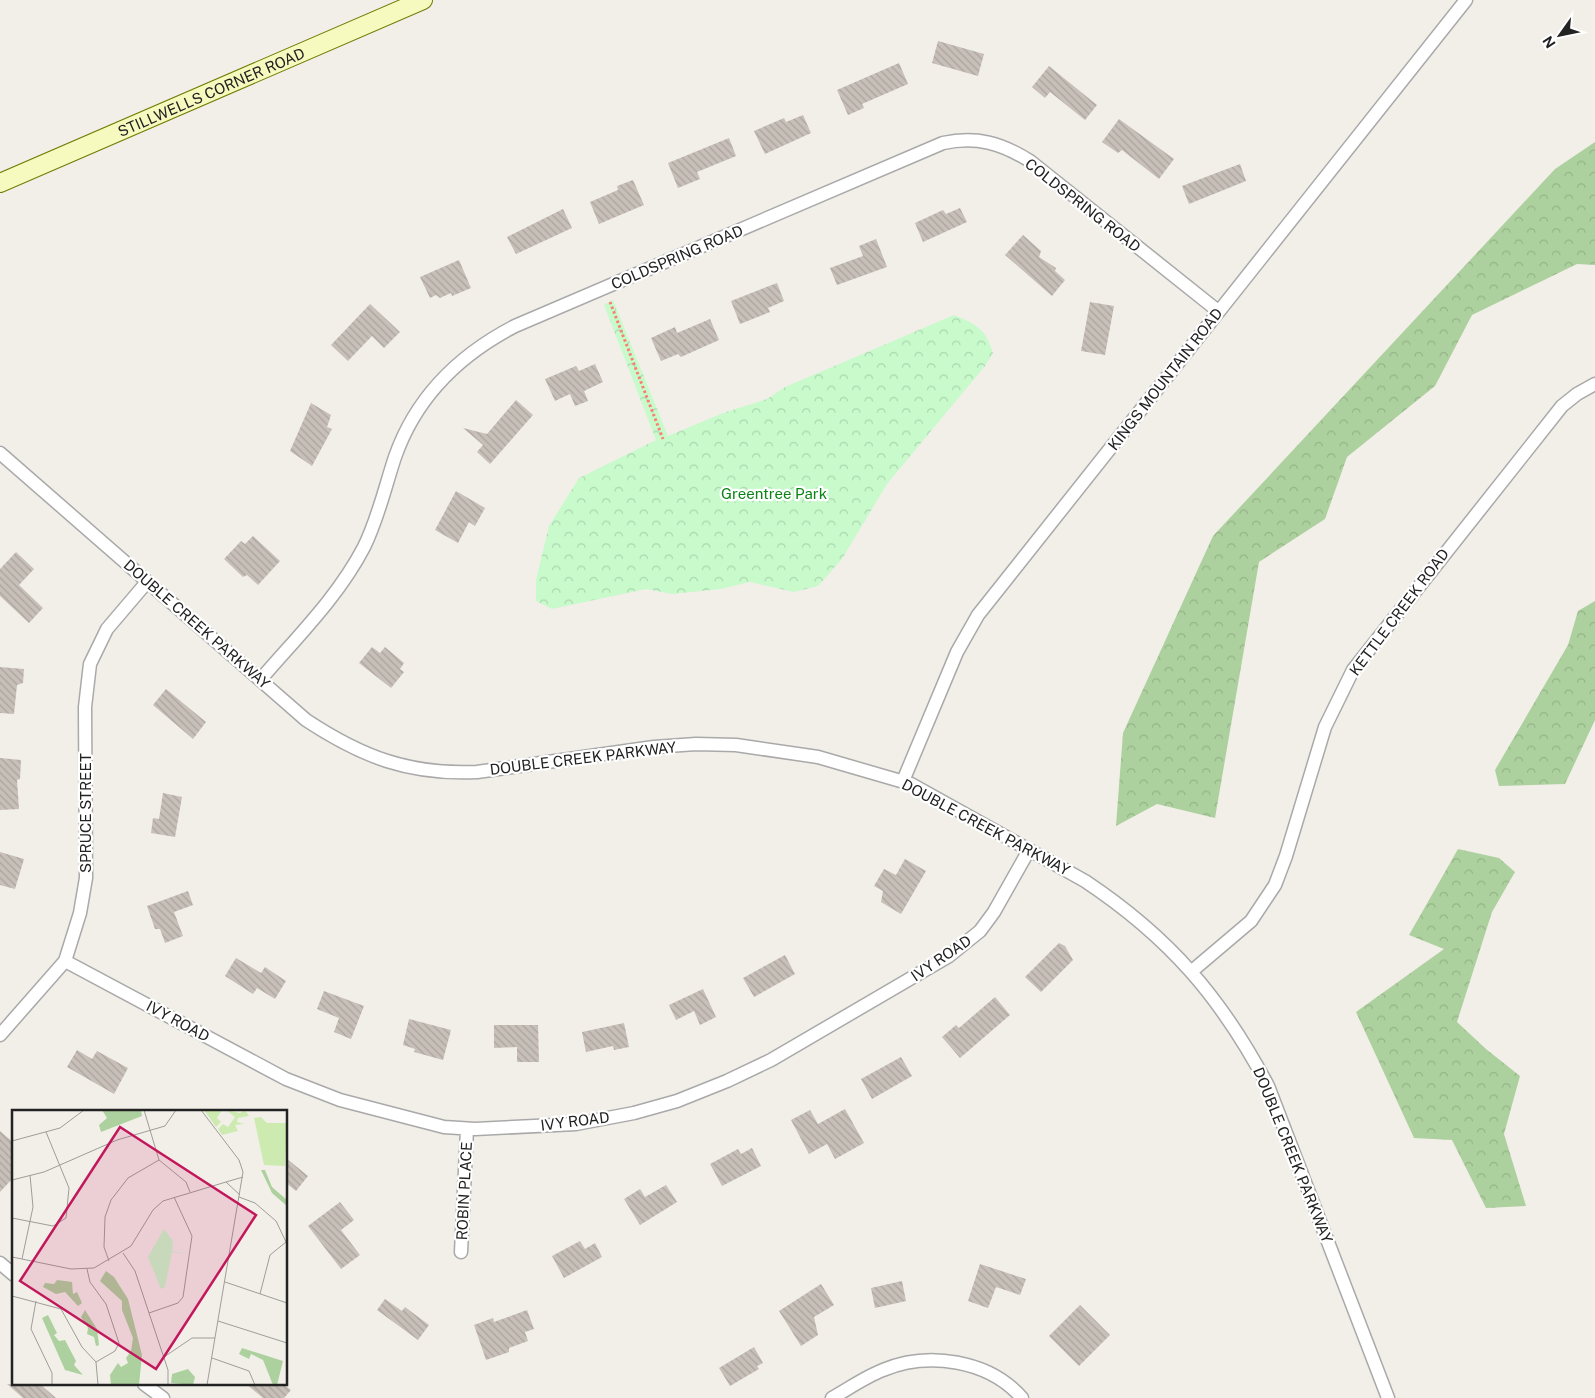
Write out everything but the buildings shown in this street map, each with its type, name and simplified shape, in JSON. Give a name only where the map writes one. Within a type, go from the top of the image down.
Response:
[{"type":"street","name":"STILLWELLS CORNER ROAD","points":[[0,183],[423,0]]},
{"type":"street","name":"KINGS MOUNTAIN ROAD","points":[[903,781],[957,652],[978,615],[1466,0]]},
{"type":"street","name":"COLDSPRING ROAD","points":[[261,679],[329,601],[353,567],[374,523],[404,435],[434,386],[458,362],[490,339],[515,326],[943,143],[970,139],[987,140],[1011,150],[1030,162],[1218,311]]},
{"type":"street","name":"KETTLE CREEK ROAD","points":[[1192,971],[1251,920],[1275,885],[1286,856],[1325,727],[1353,670],[1562,406],[1577,394],[1595,384]]},
{"type":"street","name":"DOUBLE CREEK PARKWAY","points":[[0,453],[306,720],[338,741],[380,760],[424,771],[452,773],[477,772],[696,744],[736,745],[802,754],[903,781],[1085,880],[1149,927],[1192,971],[1247,1046],[1268,1086],[1388,1398]]},
{"type":"street","name":"SPRUCE STREET","points":[[0,1035],[65,961],[80,913],[86,878],[85,707],[90,664],[107,629],[147,582]]},
{"type":"street","name":"IVY ROAD","points":[[65,961],[286,1079],[340,1100],[444,1127],[467,1129],[576,1124],[634,1113],[677,1101],[736,1077],[771,1060],[949,956],[970,940],[998,906],[1029,850]]},
{"type":"street","name":"ROBIN PLACE","points":[[461,1252],[467,1129]]},
{"type":"street","points":[[0,1264],[12,1274]]},
{"type":"street","points":[[832,1398],[882,1370],[906,1363],[932,1360],[956,1362],[978,1369],[1007,1384],[1022,1398]]},
{"type":"street","points":[[147,1386],[163,1398]]},
{"type":"path","points":[[610,302],[663,440]]},
{"type":"green space","points":[[1595,142],[1595,265],[1577,264],[1472,315],[1435,386],[1347,457],[1325,519],[1259,562],[1215,818],[1157,804],[1116,826],[1123,733],[1213,536],[1555,169]]},
{"type":"green space","name":"Greentree Park","points":[[613,300],[668,436],[723,413],[767,399],[785,387],[954,315],[979,328],[987,338],[993,353],[985,366],[887,484],[842,559],[818,586],[794,592],[750,582],[721,589],[672,594],[646,589],[552,609],[536,601],[536,580],[549,526],[579,478],[656,440],[604,305]]},
{"type":"green space","points":[[1595,601],[1595,720],[1565,784],[1499,786],[1495,770],[1568,645],[1578,611]]},
{"type":"green space","points":[[1458,849],[1499,858],[1515,872],[1492,912],[1457,1022],[1486,1049],[1520,1076],[1504,1134],[1526,1206],[1486,1208],[1452,1140],[1414,1138],[1356,1012],[1444,949],[1409,935]]}]
